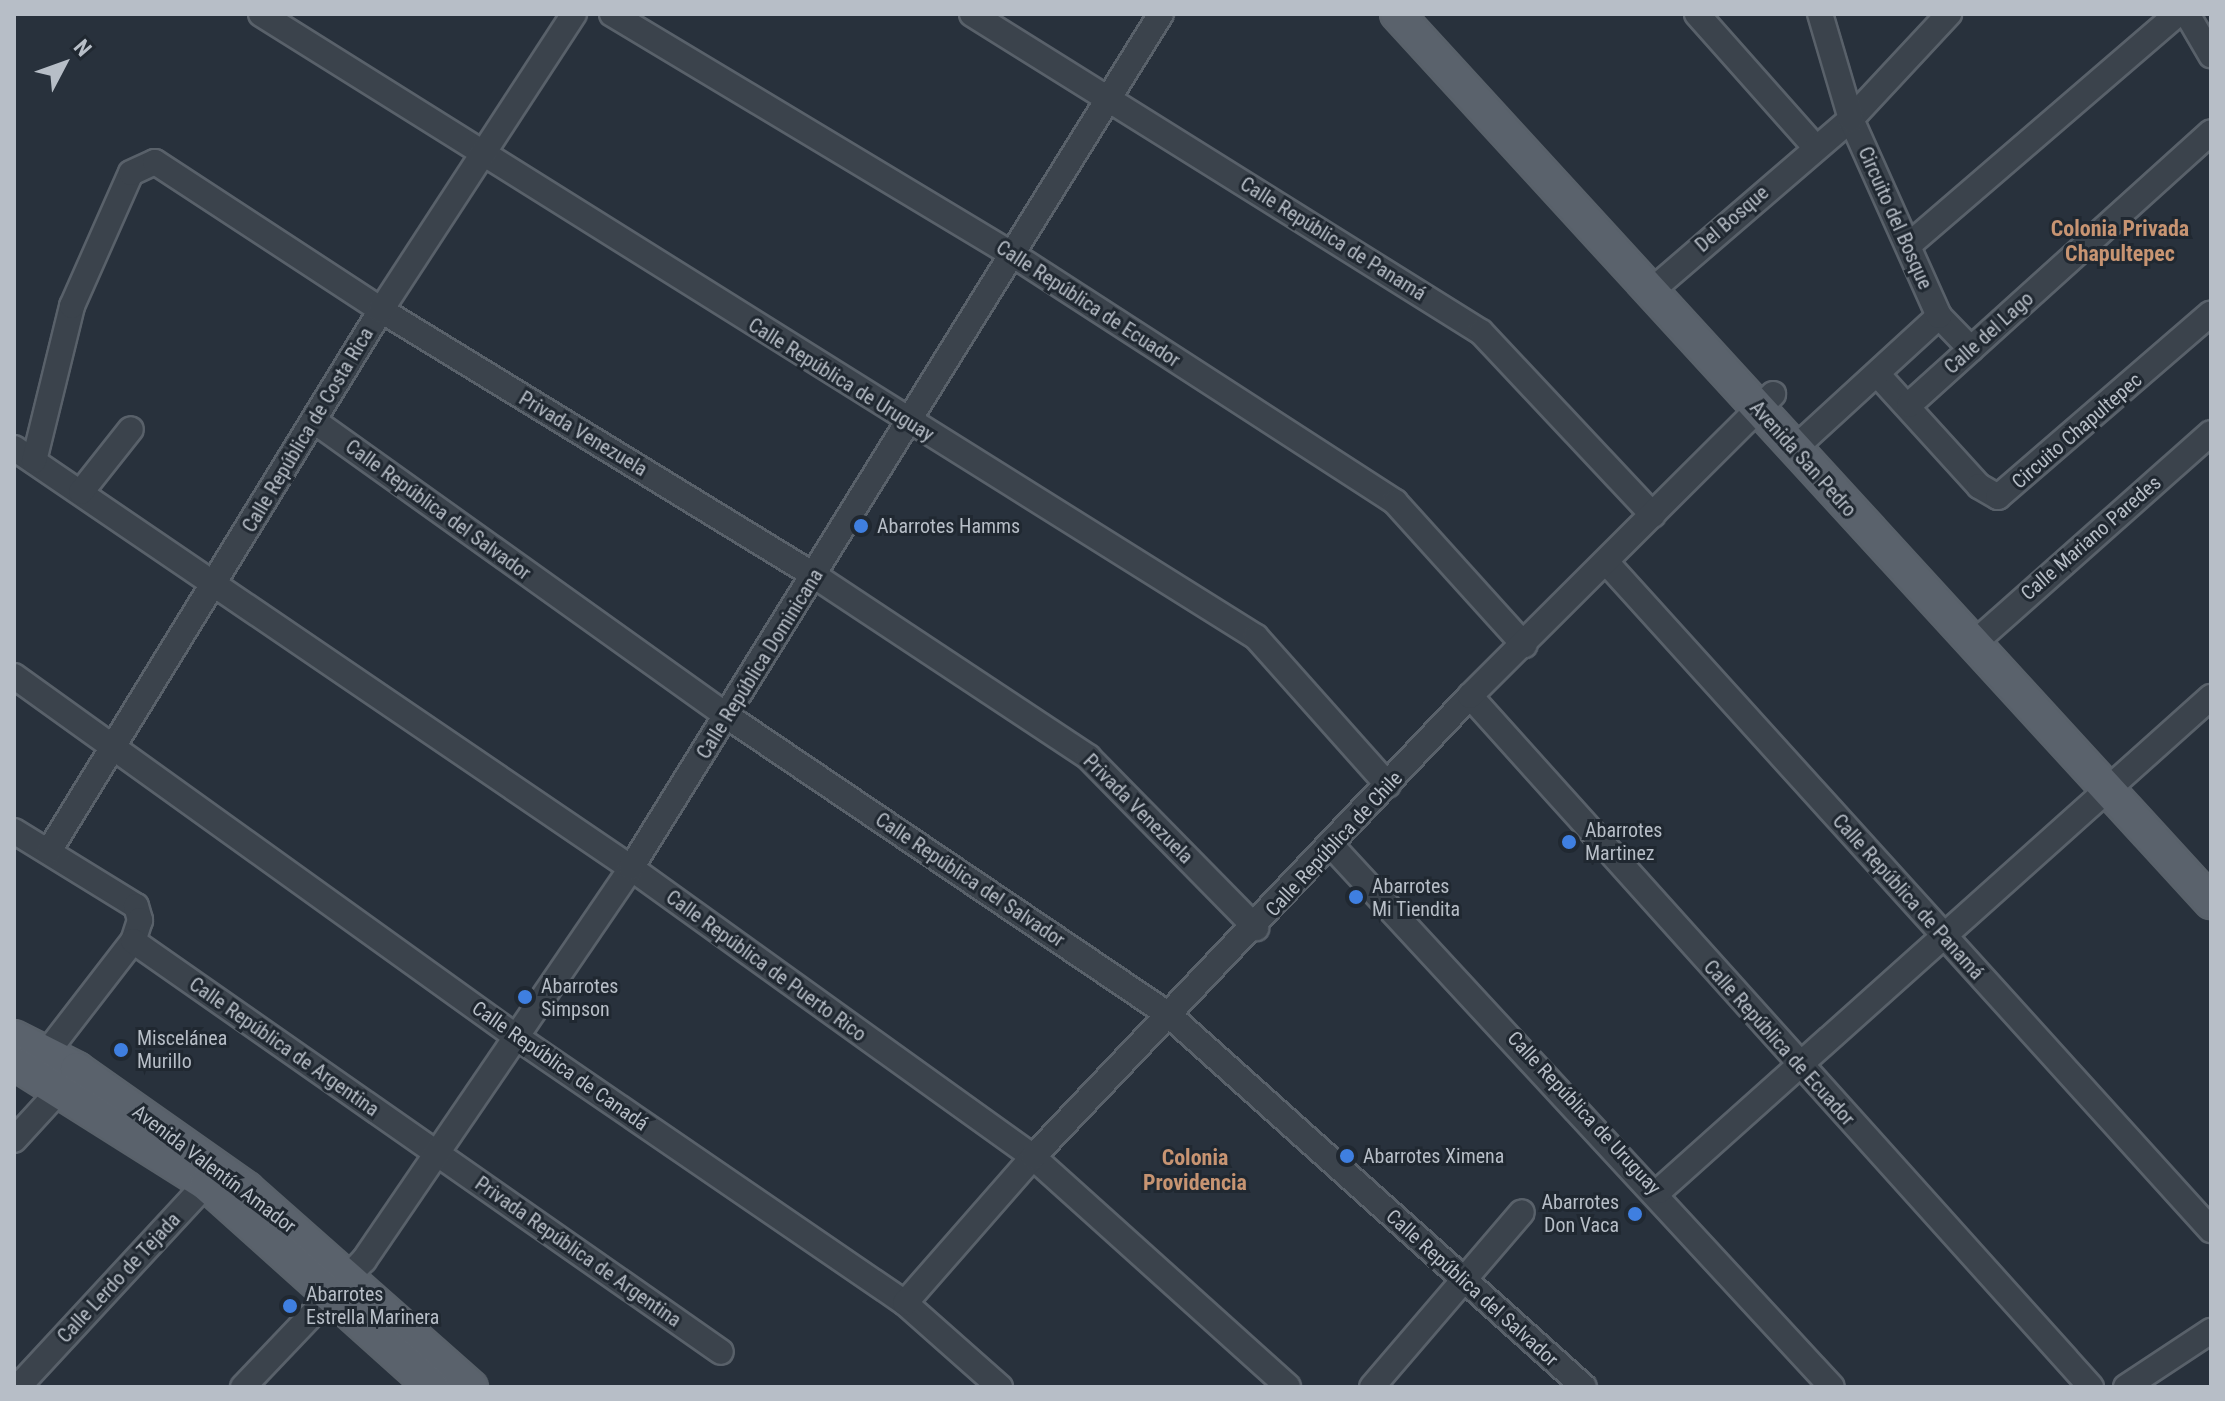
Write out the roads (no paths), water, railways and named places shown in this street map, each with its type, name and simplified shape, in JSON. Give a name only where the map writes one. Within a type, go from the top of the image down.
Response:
[{"type":"main road","name":"Avenida San Pedro","points":[[1397,14],[1657,285],[2116,786],[2211,877]]},
{"type":"main road","name":"Avenida San Pedro","points":[[1419,14],[1657,285]]},
{"type":"main road","name":"Avenida San Pedro","points":[[2116,786],[2211,902]]},
{"type":"main road","name":"Avenida Valentín Amador","points":[[14,1037],[31,1061],[69,1079],[213,1176],[341,1285],[442,1383]]},
{"type":"street","name":"Calle República de Uruguay","points":[[261,14],[481,155],[1256,637],[1388,785]]},
{"type":"street","name":"Calle República de Costa Rica","points":[[49,851],[118,748],[212,587],[317,423],[381,310],[574,14]]},
{"type":"street","name":"Calle República de Ecuador","points":[[612,14],[1015,256],[1395,502],[1524,645]]},
{"type":"street","name":"Calle República de Panamá","points":[[972,14],[1481,332],[1653,515]]},
{"type":"street","name":"Calle República Dominicana","points":[[243,1387],[341,1285],[631,868],[1113,100],[1161,14]]},
{"type":"street","points":[[1697,14],[1815,147]]},
{"type":"street","name":"Circuito del Bosque","points":[[1820,14],[1851,119],[1910,244],[1939,316],[1971,349]]},
{"type":"street","name":"Circuito del Bosque","points":[[1815,147],[1851,119],[1949,14]]},
{"type":"street","points":[[1910,244],[2177,14]]},
{"type":"street","points":[[2187,14],[2211,55]]},
{"type":"street","name":"Calle del Lago","points":[[1909,405],[2211,132]]},
{"type":"street","name":"Del Bosque","points":[[1657,285],[1815,147]]},
{"type":"street","name":"Privada Venezuela","points":[[24,454],[72,306],[141,163],[155,162],[381,310],[815,576],[1088,757],[1256,928]]},
{"type":"street","name":"Circuito Chapultepec","points":[[1879,376],[1909,405],[1979,486],[1998,497],[2211,313]]},
{"type":"street","points":[[1802,442],[1879,376],[1939,316]]},
{"type":"street","name":"Calle República de Chile","points":[[905,1303],[1033,1157],[1256,928],[1330,844],[1470,696],[1607,563],[1765,402]]},
{"type":"street","name":"Calle República del Salvador","points":[[317,423],[727,716],[1169,1015],[1584,1387]]},
{"type":"street","points":[[81,492],[131,429]]},
{"type":"street","name":"Calle Mariano Paredes","points":[[1979,638],[2211,433]]},
{"type":"street","name":"Calle República de Puerto Rico","points":[[24,454],[212,587],[631,868],[1033,1157],[1288,1387]]},
{"type":"street","name":"Calle República de Panamá","points":[[1607,563],[2211,1230]]},
{"type":"street","name":"Calle República de Canadá","points":[[14,676],[515,1036],[905,1303],[1000,1387]]},
{"type":"street","name":"Calle República de Ecuador","points":[[1470,696],[2091,1387]]},
{"type":"street","points":[[1659,1191],[1803,1069],[2211,697]]},
{"type":"street","points":[[14,831],[136,906],[133,941],[31,1061]]},
{"type":"street","name":"Calle República de Uruguay","points":[[1330,844],[1659,1191],[1832,1387]]},
{"type":"street","name":"Calle República de Argentina","points":[[133,941],[435,1152]]},
{"type":"street","points":[[14,1140],[69,1079]]},
{"type":"street","name":"Privada República de Argentina","points":[[435,1152],[721,1352]]},
{"type":"street","name":"Calle Lerdo de Tejada","points":[[18,1387],[213,1176]]},
{"type":"street","points":[[1372,1387],[1522,1212]]},
{"type":"street","points":[[2126,1387],[2211,1331]]},
{"type":"place","name":"Abarrotes Hamms","points":[[861,526]]},
{"type":"place","name":"Abarrotes Martinez","points":[[1569,842]]},
{"type":"place","name":"Abarrotes Mi Tiendita","points":[[1356,897]]},
{"type":"place","name":"Abarrotes Simpson","points":[[525,997]]},
{"type":"place","name":"Miscelánea Murillo","points":[[121,1050]]},
{"type":"place","name":"Abarrotes Ximena","points":[[1347,1156]]},
{"type":"place","name":"Abarrotes Don Vaca","points":[[1635,1214]]},
{"type":"place","name":"Abarrotes Estrella Marinera","points":[[290,1306]]},
{"type":"district","name":"Colonia Privada Chapultepec","points":[[2120,240]]},
{"type":"district","name":"Colonia Providencia","points":[[1195,1170]]}]
